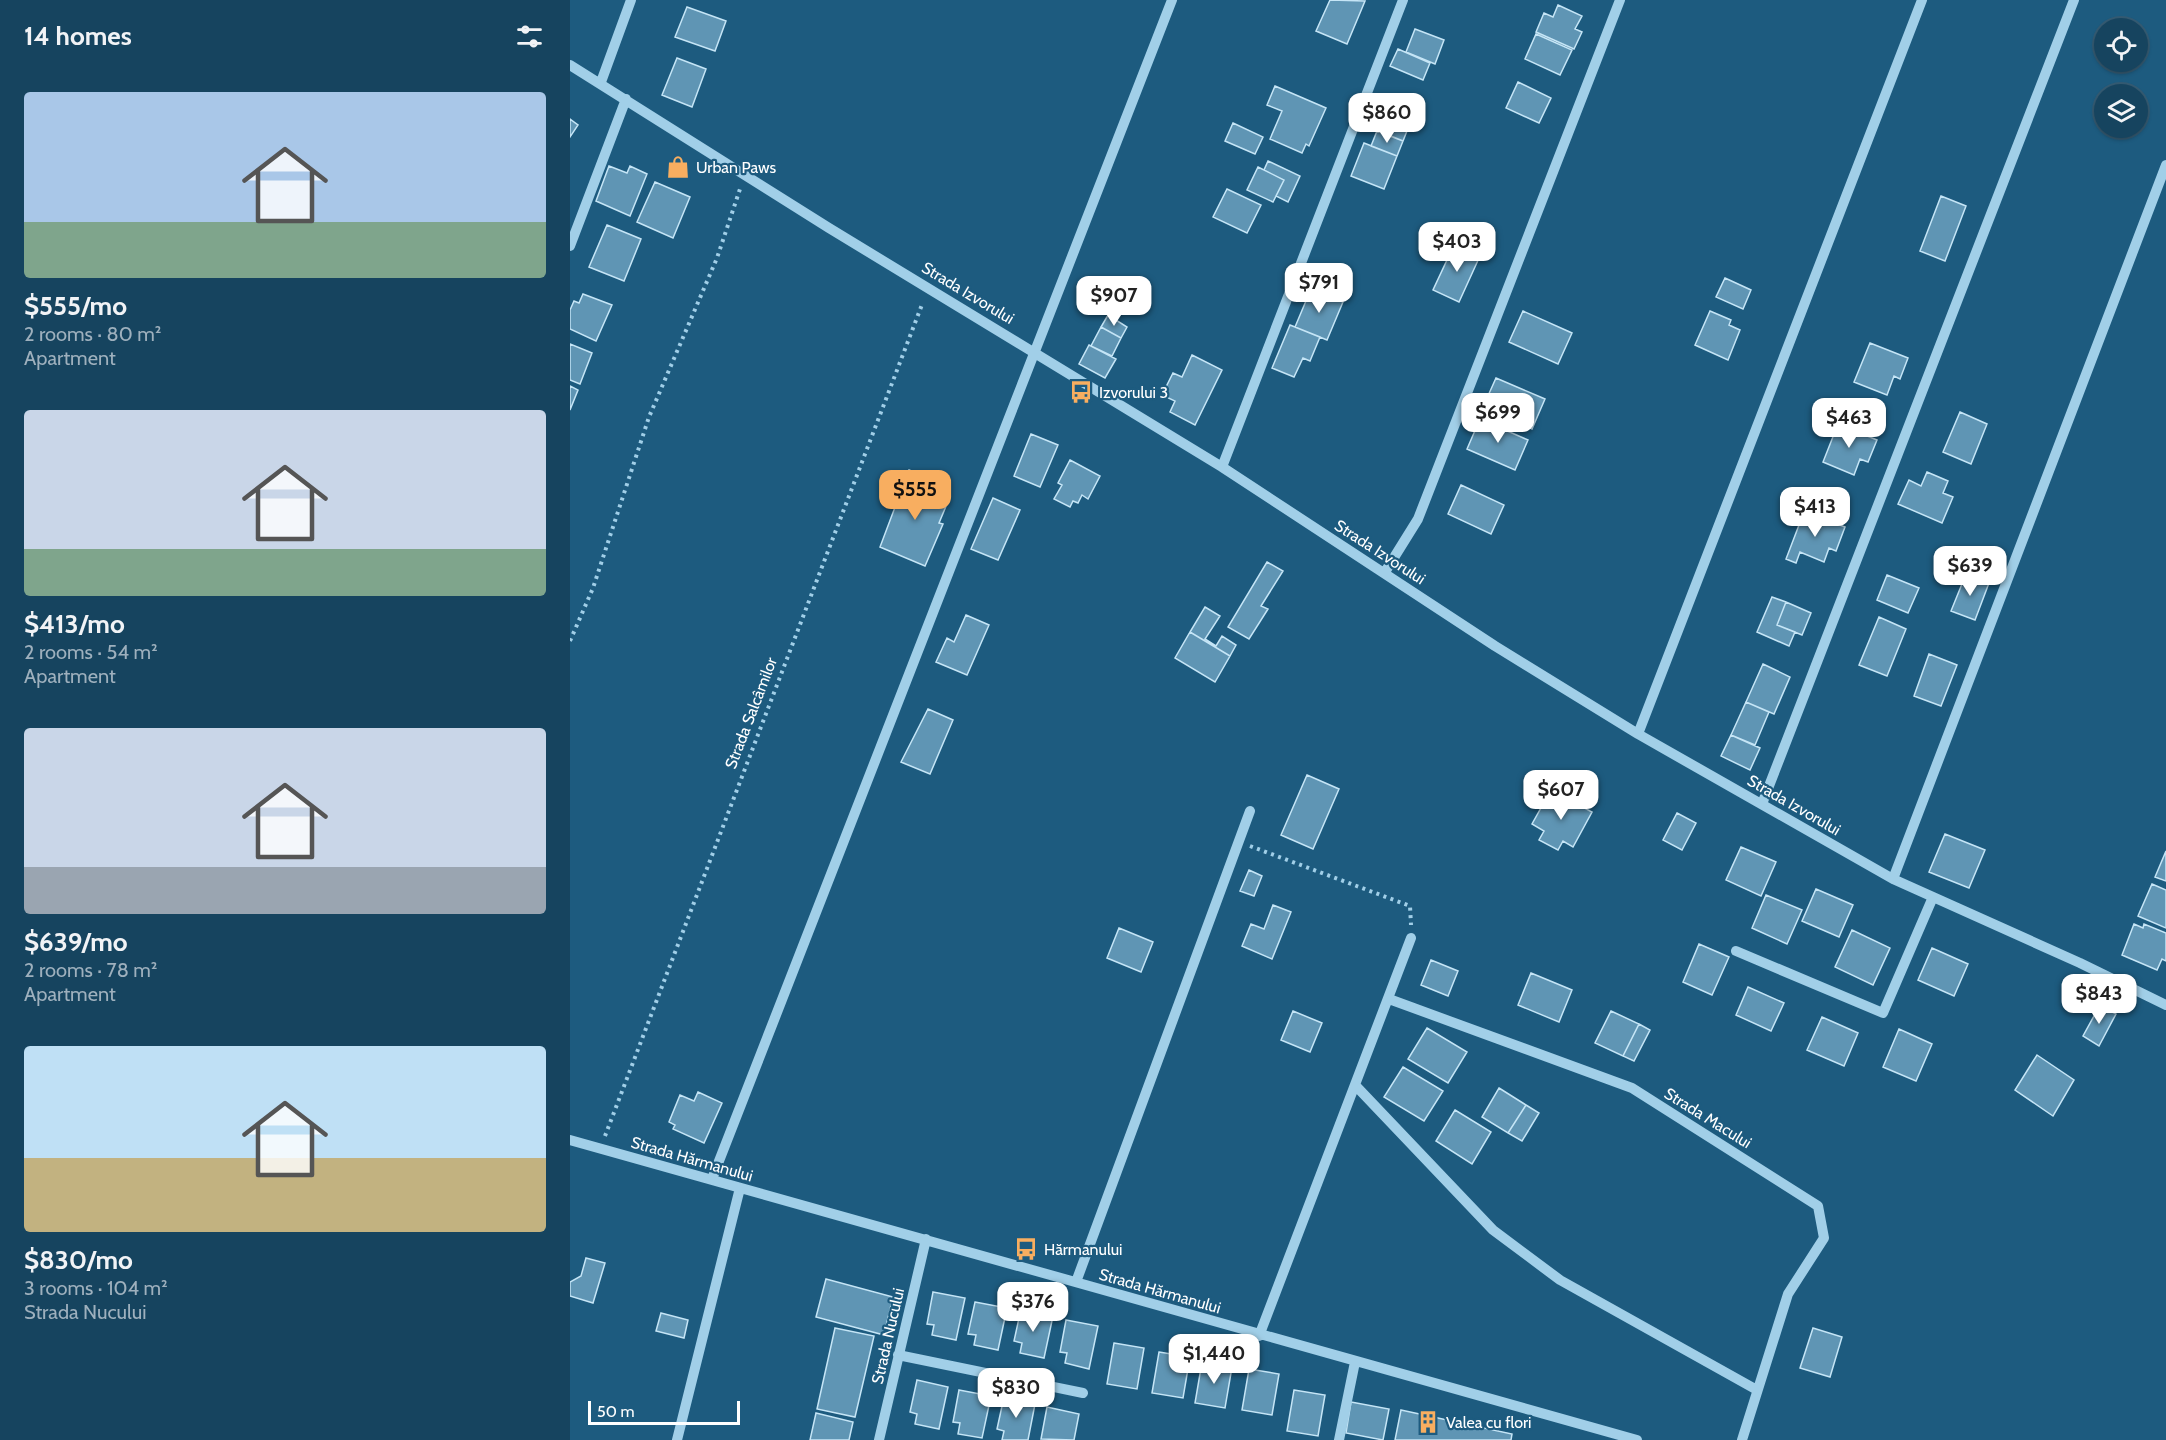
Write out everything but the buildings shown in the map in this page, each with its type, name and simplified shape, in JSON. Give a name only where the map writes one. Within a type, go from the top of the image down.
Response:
[{"type":"street","points":[[601,82],[631,0]]},
{"type":"street","points":[[711,1179],[1172,0]]},
{"type":"street","points":[[1222,467],[1403,0]]},
{"type":"street","points":[[1385,572],[1418,519],[1620,0]]},
{"type":"street","points":[[1638,734],[1922,0]]},
{"type":"street","points":[[1762,804],[2074,0]]},
{"type":"street","name":"Strada Izvorului","points":[[570,65],[1222,467],[1495,646],[1638,734],[1893,879],[2080,963],[2166,1005]]},
{"type":"street","points":[[570,246],[626,99]]},
{"type":"street","points":[[1893,879],[2166,165]]},
{"type":"street","points":[[1076,1282],[1250,811]]},
{"type":"street","points":[[1736,951],[1882,1013],[1933,897]]},
{"type":"street","points":[[1259,1336],[1411,938]]},
{"type":"street","name":"Strada Macului","points":[[1389,999],[1632,1088],[1818,1206],[1824,1238],[1788,1294],[1742,1440]]},
{"type":"street","points":[[1355,1085],[1493,1230],[1560,1280],[1758,1390]]},
{"type":"street","name":"Strada Hărmanului","points":[[570,1140],[926,1239],[1259,1336],[1637,1440]]},
{"type":"street","points":[[677,1440],[740,1188]]},
{"type":"street","name":"Strada Nucului","points":[[879,1440],[926,1239]]},
{"type":"street","points":[[898,1354],[1083,1393]]},
{"type":"street","points":[[1339,1440],[1355,1362]]},
{"type":"path","points":[[570,642],[592,588],[649,417],[717,258],[744,174]]},
{"type":"path","name":"Strada Salcâmilor","points":[[600,1149],[929,288]]},
{"type":"path","points":[[1238,841],[1410,906],[1411,938]]},
{"type":"place","name":"Urban Paws","points":[[678,167]]},
{"type":"place","name":"Izvorului 3","points":[[1081,392]]},
{"type":"place","name":"Hărmanului","points":[[1026,1249]]},
{"type":"place","name":"Valea cu flori","points":[[1428,1422]]}]
